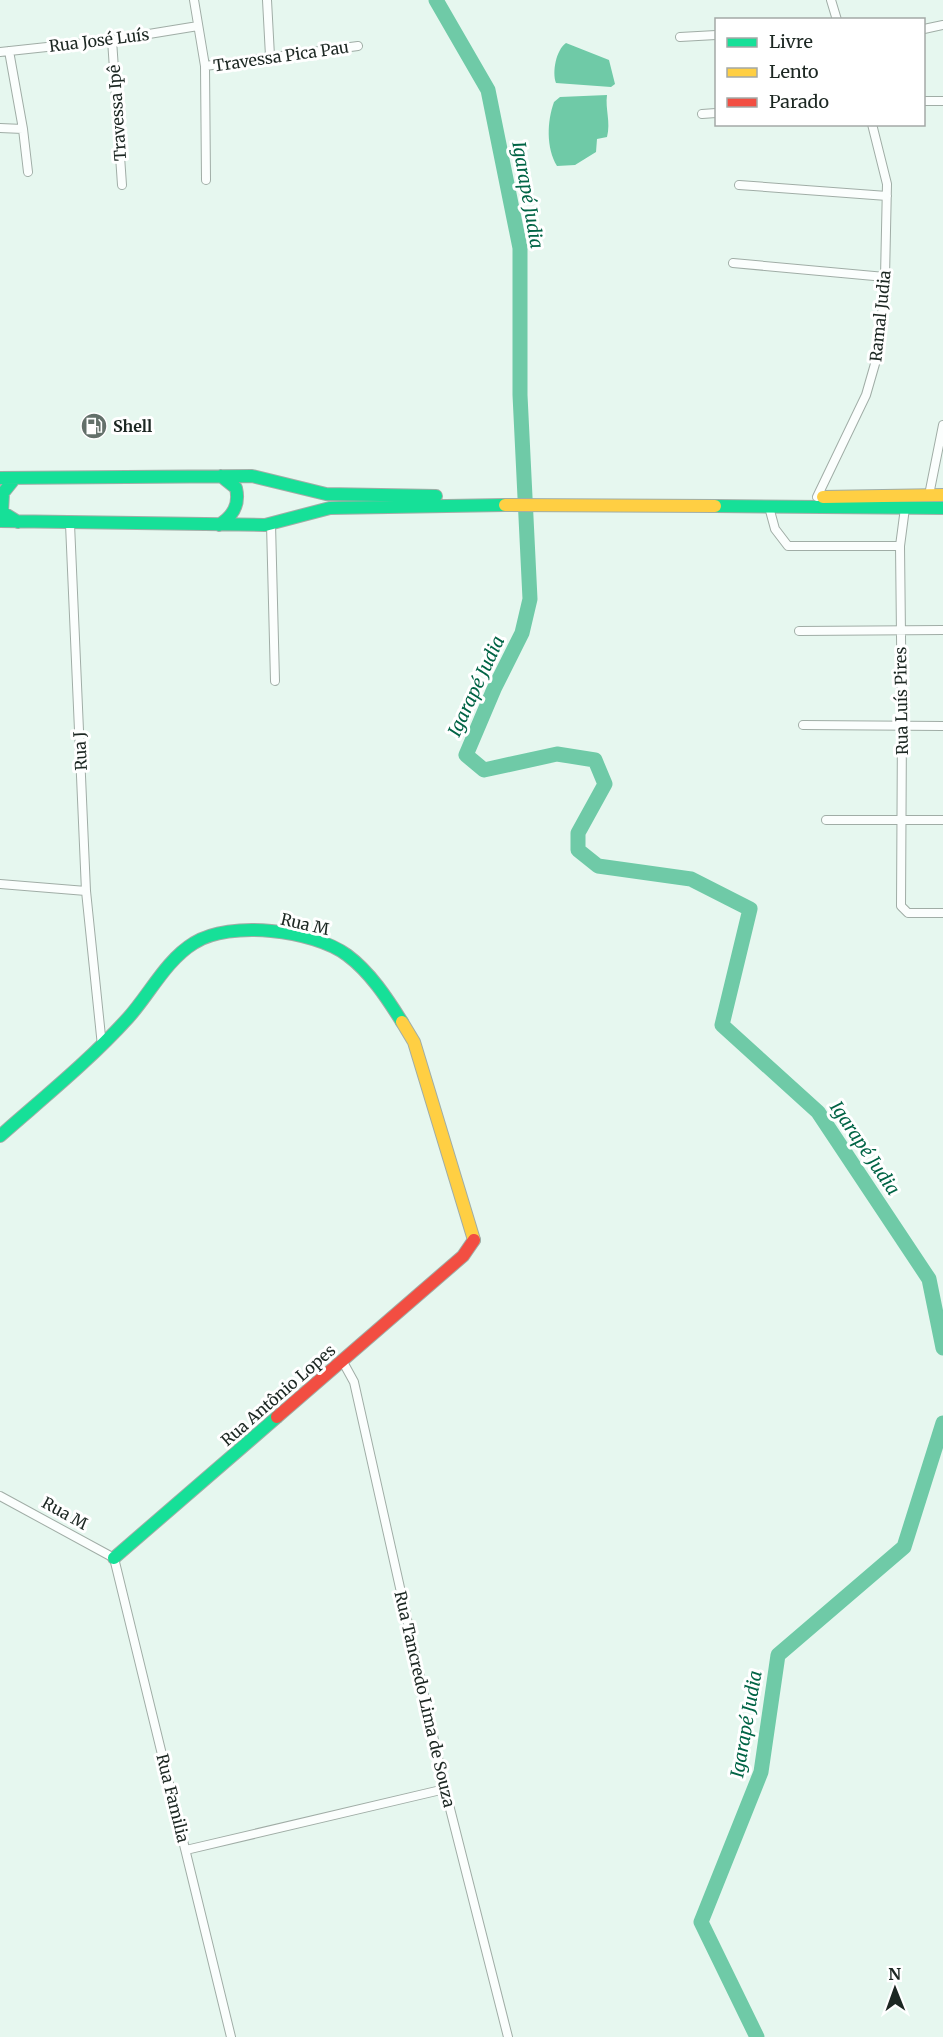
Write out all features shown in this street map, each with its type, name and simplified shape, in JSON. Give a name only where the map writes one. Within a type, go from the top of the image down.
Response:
[{"type":"main road","points":[[219,525],[233,514],[238,503],[236,488],[221,476]]},
{"type":"main road","points":[[0,478],[221,476],[268,479],[326,494],[452,501]]},
{"type":"main road","points":[[15,478],[3,494],[2,512],[20,523]]},
{"type":"main road","points":[[0,521],[70,524],[271,524],[330,508],[452,501],[943,495]]},
{"type":"main road","points":[[573,500],[769,507],[943,508]]},
{"type":"main road","name":"Rua M","points":[[0,1136],[102,1046],[147,998],[189,946],[231,928],[248,928],[310,940],[335,948],[352,960],[382,993],[414,1042],[475,1242],[463,1256]]},
{"type":"main road","name":"Rua Antônio Lopes","points":[[114,1558],[463,1256]]},
{"type":"street","points":[[194,0],[205,66],[206,180]]},
{"type":"street","points":[[267,0],[270,56]]},
{"type":"street","points":[[831,0],[836,18]]},
{"type":"street","points":[[925,29],[943,25]]},
{"type":"street","name":"Rua José Luís","points":[[4,52],[112,40],[198,26]]},
{"type":"street","points":[[680,37],[715,35]]},
{"type":"street","name":"Travessa Ipê","points":[[112,40],[122,185]]},
{"type":"street","name":"Travessa Pica Pau","points":[[205,66],[358,46]]},
{"type":"street","points":[[4,52],[23,129],[28,172]]},
{"type":"street","points":[[925,101],[943,101]]},
{"type":"street","points":[[702,114],[715,114]]},
{"type":"street","name":"Ramal Judia","points":[[817,497],[871,379],[882,328],[887,196],[885,170],[873,126]]},
{"type":"street","points":[[0,128],[23,129]]},
{"type":"street","points":[[740,185],[887,196]]},
{"type":"street","points":[[733,264],[885,277]]},
{"type":"street","points":[[929,495],[943,425]]},
{"type":"street","points":[[769,507],[775,529],[783,543],[788,546],[900,546]]},
{"type":"street","name":"Rua Luís Pires","points":[[905,508],[900,546],[903,725],[901,906],[908,913],[943,913]]},
{"type":"street","name":"Rua J","points":[[70,524],[86,891],[102,1046]]},
{"type":"street","points":[[271,524],[275,681]]},
{"type":"street","points":[[799,631],[943,630]]},
{"type":"street","points":[[803,725],[943,726]]},
{"type":"street","points":[[826,820],[943,820]]},
{"type":"street","points":[[0,884],[86,891]]},
{"type":"street","name":"Rua Tancredo Lima de Souza","points":[[343,1362],[354,1382],[445,1789],[508,2037]]},
{"type":"street","name":"Rua M","points":[[0,1496],[114,1558]]},
{"type":"street","name":"Rua Familia","points":[[114,1558],[231,2037]]},
{"type":"street","points":[[186,1850],[445,1789]]},
{"type":"shaded area","points":[[566,43],[609,60],[615,84],[611,87],[556,83],[554,73],[556,62]]},
{"type":"shaded area","points":[[607,95],[607,137],[597,139],[596,152],[575,165],[557,166],[549,143],[550,117],[554,102],[560,97]]},
{"type":"waterway","name":"Igarapé Judia","points":[[436,0],[488,90],[520,248],[520,395],[530,599],[522,633],[494,689],[466,755],[484,770],[557,754],[595,760],[605,784],[578,833],[578,850],[598,866],[691,879],[750,909],[722,1025],[818,1112],[929,1279],[943,1348]]},
{"type":"waterway","name":"Igarapé Judia","points":[[757,2037],[701,1922],[761,1772],[778,1655],[904,1547],[943,1423]]},
{"type":"traffic: fast","points":[[219,525],[232,514],[237,500],[236,488],[221,476]]},
{"type":"traffic: fast","points":[[0,478],[252,476],[326,494],[436,496]]},
{"type":"traffic: fast","points":[[15,478],[3,493],[2,512],[18,522]]},
{"type":"traffic: fast","points":[[0,521],[265,525],[330,508],[505,505]]},
{"type":"traffic: fast","points":[[715,506],[943,508]]},
{"type":"traffic: fast","points":[[0,1136],[66,1079],[113,1034],[184,950],[210,936],[249,930],[271,931],[314,939],[332,946],[347,955],[371,977],[402,1022]]},
{"type":"traffic: fast","points":[[114,1558],[277,1417]]},
{"type":"traffic: slow","points":[[823,497],[943,495]]},
{"type":"traffic: slow","points":[[505,505],[715,506]]},
{"type":"traffic: slow","points":[[402,1022],[414,1042],[474,1240]]},
{"type":"traffic: jam","points":[[277,1417],[463,1256],[474,1240]]},
{"type":"place","name":"Shell","points":[[94,426]]}]
